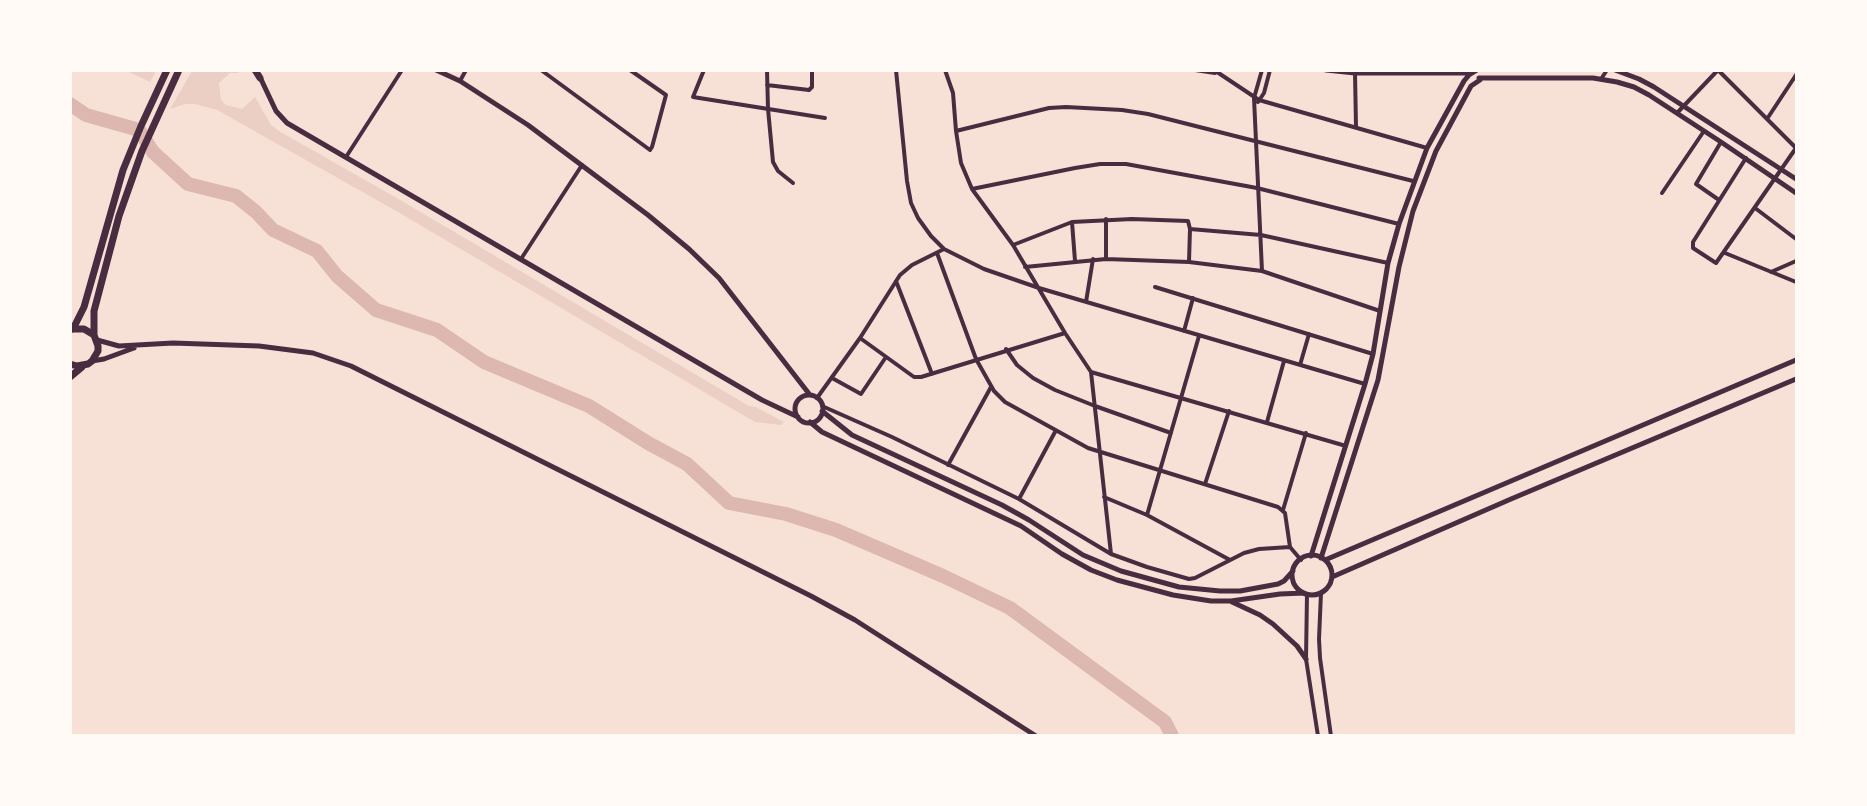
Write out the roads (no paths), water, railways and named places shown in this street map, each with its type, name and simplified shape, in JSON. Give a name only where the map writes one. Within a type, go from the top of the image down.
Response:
[{"type":"highway","points":[[72,330],[84,307],[109,215],[132,148],[167,70]]},
{"type":"highway","points":[[70,377],[82,366],[92,361],[98,351],[94,310],[120,216],[142,151],[179,70]]},
{"type":"highway","points":[[72,330],[84,329],[95,338]]},
{"type":"highway","points":[[70,364],[82,366]]},
{"type":"main road","points":[[257,73],[281,117],[346,157],[762,400],[801,420],[810,422],[822,432],[1021,526],[1062,554],[1104,575],[1173,596],[1231,602],[1280,594],[1321,593],[1329,586],[1332,577],[1331,568],[1323,559],[1311,556],[1300,560],[1284,582],[1240,591],[1179,587],[1121,572],[1083,555],[1029,520],[1002,506],[852,435],[822,409],[818,398],[810,395],[719,278],[665,228],[528,125],[460,81],[436,70]]},
{"type":"main road","points":[[1326,70],[1355,73],[1474,72]]},
{"type":"main road","points":[[1615,70],[1639,79],[1797,179]]},
{"type":"main road","points":[[1474,72],[1480,80]]},
{"type":"main road","points":[[1311,556],[1373,354],[1388,263],[1398,224],[1427,148],[1464,81],[1474,72]]},
{"type":"main road","points":[[1323,559],[1378,380],[1398,267],[1413,211],[1436,151],[1471,86],[1480,80],[1565,74],[1634,87],[1677,112],[1797,193]]},
{"type":"main road","points":[[95,338],[113,346],[172,343],[259,346],[314,354],[351,366],[811,596],[855,620],[1036,735]]},
{"type":"main road","points":[[92,361],[104,359],[138,346]]},
{"type":"main road","points":[[1323,559],[1504,485],[1797,360]]},
{"type":"main road","points":[[1332,577],[1797,379]]},
{"type":"main road","points":[[798,417],[796,404],[802,397],[810,395]]},
{"type":"main road","points":[[810,422],[818,418],[822,409]]},
{"type":"main road","points":[[1504,485],[1511,499]]},
{"type":"main road","points":[[1293,571],[1295,584],[1305,594]]},
{"type":"main road","points":[[1231,602],[1260,615],[1273,624],[1286,635],[1306,659]]},
{"type":"street","points":[[346,157],[402,70]]},
{"type":"street","points":[[460,81],[466,70]]},
{"type":"street","points":[[541,70],[650,150],[666,95],[630,70]]},
{"type":"street","points":[[704,70],[693,97],[825,118]]},
{"type":"street","points":[[767,70],[773,162],[778,171],[793,183]]},
{"type":"street","points":[[767,85],[809,90],[812,87],[812,70]]},
{"type":"street","points":[[896,70],[911,203],[918,218],[944,249],[962,260],[1039,288],[1365,384]]},
{"type":"street","points":[[945,70],[953,93],[956,131],[962,163],[972,189],[1013,245],[1091,372],[1111,554]]},
{"type":"street","points":[[1195,70],[1216,72],[1257,99],[1427,148]]},
{"type":"street","points":[[1262,70],[1256,105],[1257,188],[1262,271]]},
{"type":"street","points":[[1257,99],[1264,93],[1270,70]]},
{"type":"street","points":[[1601,79],[1607,70]]},
{"type":"street","points":[[1677,112],[1718,71],[1797,148],[1716,263],[1692,245],[1746,158]]},
{"type":"street","points":[[1355,73],[1356,128]]},
{"type":"street","points":[[1767,119],[1797,75]]},
{"type":"street","points":[[956,131],[1019,115],[1066,107],[1122,110],[1148,114],[1413,181]]},
{"type":"street","points":[[1662,193],[1705,131]]},
{"type":"street","points":[[1719,200],[1696,184],[1721,141]]},
{"type":"street","points":[[972,189],[1100,164],[1126,164],[1257,188],[1398,224]]},
{"type":"street","points":[[521,259],[582,165]]},
{"type":"street","points":[[1755,208],[1797,239]]},
{"type":"street","points":[[1013,245],[1072,222],[1106,219],[1188,221],[1190,229],[1189,262]]},
{"type":"street","points":[[1106,219],[1106,259]]},
{"type":"street","points":[[1072,222],[1075,261]]},
{"type":"street","points":[[1190,229],[1261,235],[1388,263]]},
{"type":"street","points":[[818,398],[906,269],[944,249]]},
{"type":"street","points":[[937,253],[976,359],[991,387],[1005,402],[1055,432],[1099,452],[1273,504],[1283,510]]},
{"type":"street","points":[[1725,253],[1797,282]]},
{"type":"street","points":[[1025,267],[1106,259],[1189,262],[1262,271],[1381,311]]},
{"type":"street","points":[[1086,302],[1093,260]]},
{"type":"street","points":[[1771,272],[1797,261]]},
{"type":"street","points":[[896,281],[932,374]]},
{"type":"street","points":[[1155,286],[1373,354]]},
{"type":"street","points":[[1184,331],[1192,298]]},
{"type":"street","points":[[860,338],[914,377],[921,377],[1006,349],[1065,333]]},
{"type":"street","points":[[1300,365],[1309,334]]},
{"type":"street","points":[[1146,515],[1198,336]]},
{"type":"street","points":[[1006,349],[1017,365],[1033,378],[1095,406],[1171,433]]},
{"type":"street","points":[[832,378],[861,394],[886,357]]},
{"type":"street","points":[[1267,422],[1284,361]]},
{"type":"street","points":[[1091,372],[1346,446]]},
{"type":"street","points":[[948,465],[991,387]]},
{"type":"street","points":[[822,409],[948,465],[1018,500],[1111,554],[1147,567],[1189,579],[1259,549],[1290,547]]},
{"type":"street","points":[[1205,484],[1229,411]]},
{"type":"street","points":[[1018,500],[1055,432]]},
{"type":"street","points":[[1300,560],[1290,547],[1289,528],[1283,510],[1306,433]]},
{"type":"street","points":[[1104,497],[1146,515],[1230,560]]},
{"type":"street","points":[[1321,593],[1320,658],[1331,735]]},
{"type":"street","points":[[1305,594],[1306,659],[1318,735]]},
{"type":"waterway","points":[[70,104],[86,115],[139,130],[153,152],[188,184],[236,196],[273,230],[317,251],[337,276],[376,310],[437,330],[484,362],[589,406],[687,464],[729,503],[786,514],[836,530],[1010,608],[1165,722],[1172,736]]}]
